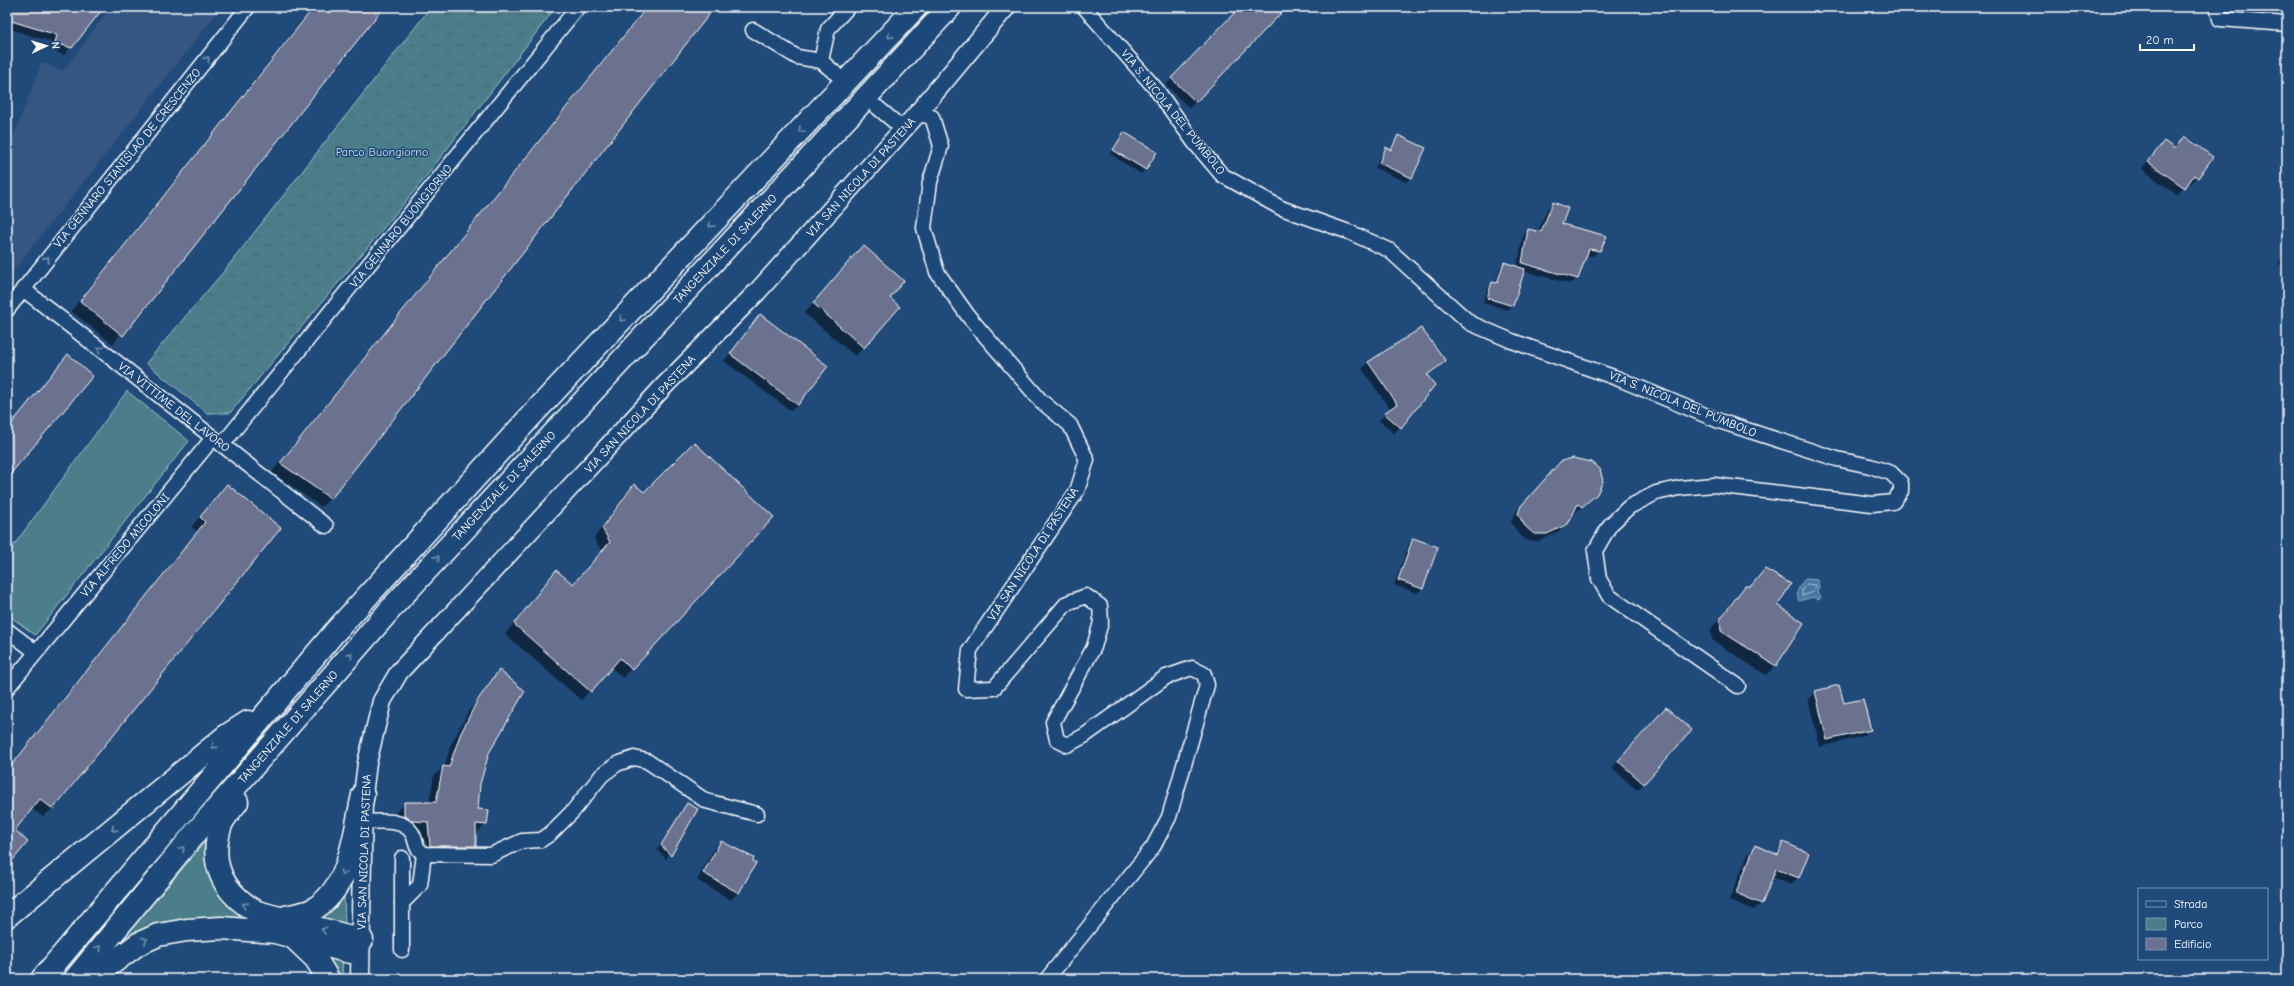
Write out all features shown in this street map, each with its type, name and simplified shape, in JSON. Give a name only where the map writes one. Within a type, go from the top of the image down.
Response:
[{"type":"highway","points":[[42,979],[269,708],[334,633],[531,416],[916,7]]},
{"type":"highway","name":"TANGENZIALE DI SALERNO","points":[[75,979],[196,832],[395,604],[493,496],[950,7]]},
{"type":"highway","points":[[7,916],[226,736],[269,708]]},
{"type":"highway","points":[[303,709],[222,824],[218,842],[217,861],[221,877],[229,891],[241,904],[256,912],[280,918],[361,947]]},
{"type":"highway","points":[[280,918],[312,910],[330,896],[341,880],[363,795]]},
{"type":"highway","points":[[91,979],[138,944],[158,935],[187,930],[228,928],[275,932],[295,938],[361,947]]},
{"type":"highway","points":[[295,938],[316,959],[328,979]]},
{"type":"street","name":"VIA GENNARO STANISLAO DE CRESCENZO","points":[[7,310],[248,7]]},
{"type":"street","name":"VIA GENNARO BUONGIORNO","points":[[218,441],[578,7]]},
{"type":"street","points":[[821,61],[828,29],[848,7]]},
{"type":"street","points":[[918,114],[1006,7]]},
{"type":"street","name":"VIA S. NICOLA DEL PUMBOLO","points":[[1084,7],[1156,89],[1194,142],[1222,175],[1281,208],[1349,232],[1390,250],[1470,323],[1512,341],[1619,378],[1719,421],[1837,459],[1890,473],[1900,483],[1901,491],[1893,502],[1872,504],[1714,485],[1680,488],[1656,493],[1629,507],[1610,524],[1595,551],[1599,579],[1610,596],[1738,686]]},
{"type":"street","points":[[2217,7],[2220,19],[2287,24]]},
{"type":"street","points":[[753,30],[797,57],[821,61],[835,73]]},
{"type":"street","points":[[877,107],[904,130]]},
{"type":"street","name":"VIA SAN NICOLA DI PASTENA","points":[[360,979],[363,795],[367,763],[375,724],[382,701],[399,672],[665,385],[757,292],[918,114],[932,117],[941,146],[930,182],[924,228],[937,272],[969,317],[1041,400],[1070,425],[1087,460],[1077,491],[970,650],[966,689],[994,688],[1067,603],[1086,596],[1100,606],[1101,622],[1094,647],[1053,722],[1057,740],[1067,745],[1084,736],[1166,677],[1192,668],[1204,674],[1207,685],[1169,817],[1152,847],[1047,979]]},
{"type":"street","name":"VIA VITTIME DEL LAVORO","points":[[23,289],[326,526]]},
{"type":"street","name":"VIA ALFREDO MICOLONI","points":[[7,688],[36,652],[218,441]]},
{"type":"street","points":[[7,630],[36,652]]},
{"type":"street","points":[[363,822],[391,822],[404,825],[413,834],[416,848],[424,854],[491,854],[522,841],[541,840],[550,834],[573,811],[602,775],[617,764],[634,758],[648,761],[706,801],[756,814]]},
{"type":"street","points":[[402,903],[420,885],[424,854]]},
{"type":"street","points":[[402,858],[402,950]]},
{"type":"shaded area","points":[[111,7],[222,7],[7,279],[7,153],[42,62],[63,71]]},
{"type":"green space","name":"Parco Buongiorno","points":[[431,7],[556,7],[421,183],[230,413],[207,413],[146,363],[225,270]]},
{"type":"green space","points":[[127,391],[189,441],[35,635],[7,614],[7,546],[11,549]]},
{"type":"green space","points":[[210,836],[260,924],[116,947]]},
{"type":"green space","points":[[344,890],[345,927],[307,918]]},
{"type":"green space","points":[[317,951],[343,957],[342,979],[339,979]]},
{"type":"water","points":[[1805,579],[1817,580],[1819,586],[1817,592],[1821,596],[1819,600],[1813,597],[1799,601],[1799,587]]},
{"type":"building","points":[[12,7],[104,7],[72,48],[55,43],[57,35],[8,20]]},
{"type":"building","points":[[314,7],[384,7],[123,336],[80,301]]},
{"type":"building","points":[[647,7],[715,7],[331,499],[280,463]]},
{"type":"building","points":[[1240,7],[1287,7],[1196,102],[1171,78]]},
{"type":"building","points":[[1124,132],[1157,152],[1146,170],[1113,150]]},
{"type":"building","points":[[1398,135],[1426,148],[1412,178],[1379,163],[1386,147],[1391,150]]},
{"type":"building","points":[[2184,136],[2213,157],[2198,178],[2194,175],[2185,188],[2148,162],[2164,141],[2175,149]]},
{"type":"building","points":[[1553,202],[1568,208],[1562,224],[1607,236],[1600,251],[1589,249],[1578,279],[1522,263],[1528,229],[1541,232]]},
{"type":"building","points":[[863,245],[904,281],[890,298],[900,307],[864,348],[813,303]]},
{"type":"building","points":[[1504,262],[1525,269],[1513,306],[1487,298],[1492,282],[1497,283]]},
{"type":"building","points":[[760,314],[828,366],[798,405],[730,354]]},
{"type":"building","points":[[1421,328],[1446,361],[1427,375],[1435,385],[1401,428],[1384,413],[1397,404],[1368,362]]},
{"type":"building","points":[[68,354],[93,376],[7,478],[7,429]]},
{"type":"building","points":[[694,442],[774,517],[632,670],[620,658],[591,692],[514,624],[556,570],[573,584],[610,542],[602,528],[634,484],[644,492]]},
{"type":"building","points":[[1573,458],[1592,462],[1600,469],[1603,481],[1597,494],[1582,507],[1578,504],[1568,524],[1547,534],[1534,534],[1525,526],[1518,514],[1521,506],[1561,461]]},
{"type":"building","points":[[227,484],[281,528],[53,809],[40,799],[15,830],[28,842],[7,867],[7,771],[205,522],[200,517]]},
{"type":"building","points":[[1413,538],[1438,547],[1423,589],[1398,580]]},
{"type":"building","points":[[1765,569],[1791,584],[1778,605],[1804,623],[1776,666],[1721,631],[1720,619],[1745,586],[1751,586]]},
{"type":"building","points":[[499,670],[525,691],[489,753],[480,784],[478,809],[489,810],[487,825],[476,824],[476,846],[430,846],[428,822],[413,821],[404,816],[404,802],[436,802],[443,766],[449,767],[460,735],[477,701]]},
{"type":"building","points":[[1839,685],[1844,703],[1863,699],[1871,730],[1827,740],[1815,691]]},
{"type":"building","points":[[1666,707],[1692,730],[1644,784],[1618,761]]},
{"type":"building","points":[[687,803],[698,809],[671,856],[661,845]]},
{"type":"building","points":[[721,841],[754,858],[753,861],[756,863],[739,893],[703,873]]},
{"type":"building","points":[[1783,842],[1809,853],[1799,878],[1776,869],[1762,904],[1736,893],[1755,845],[1778,855]]}]
